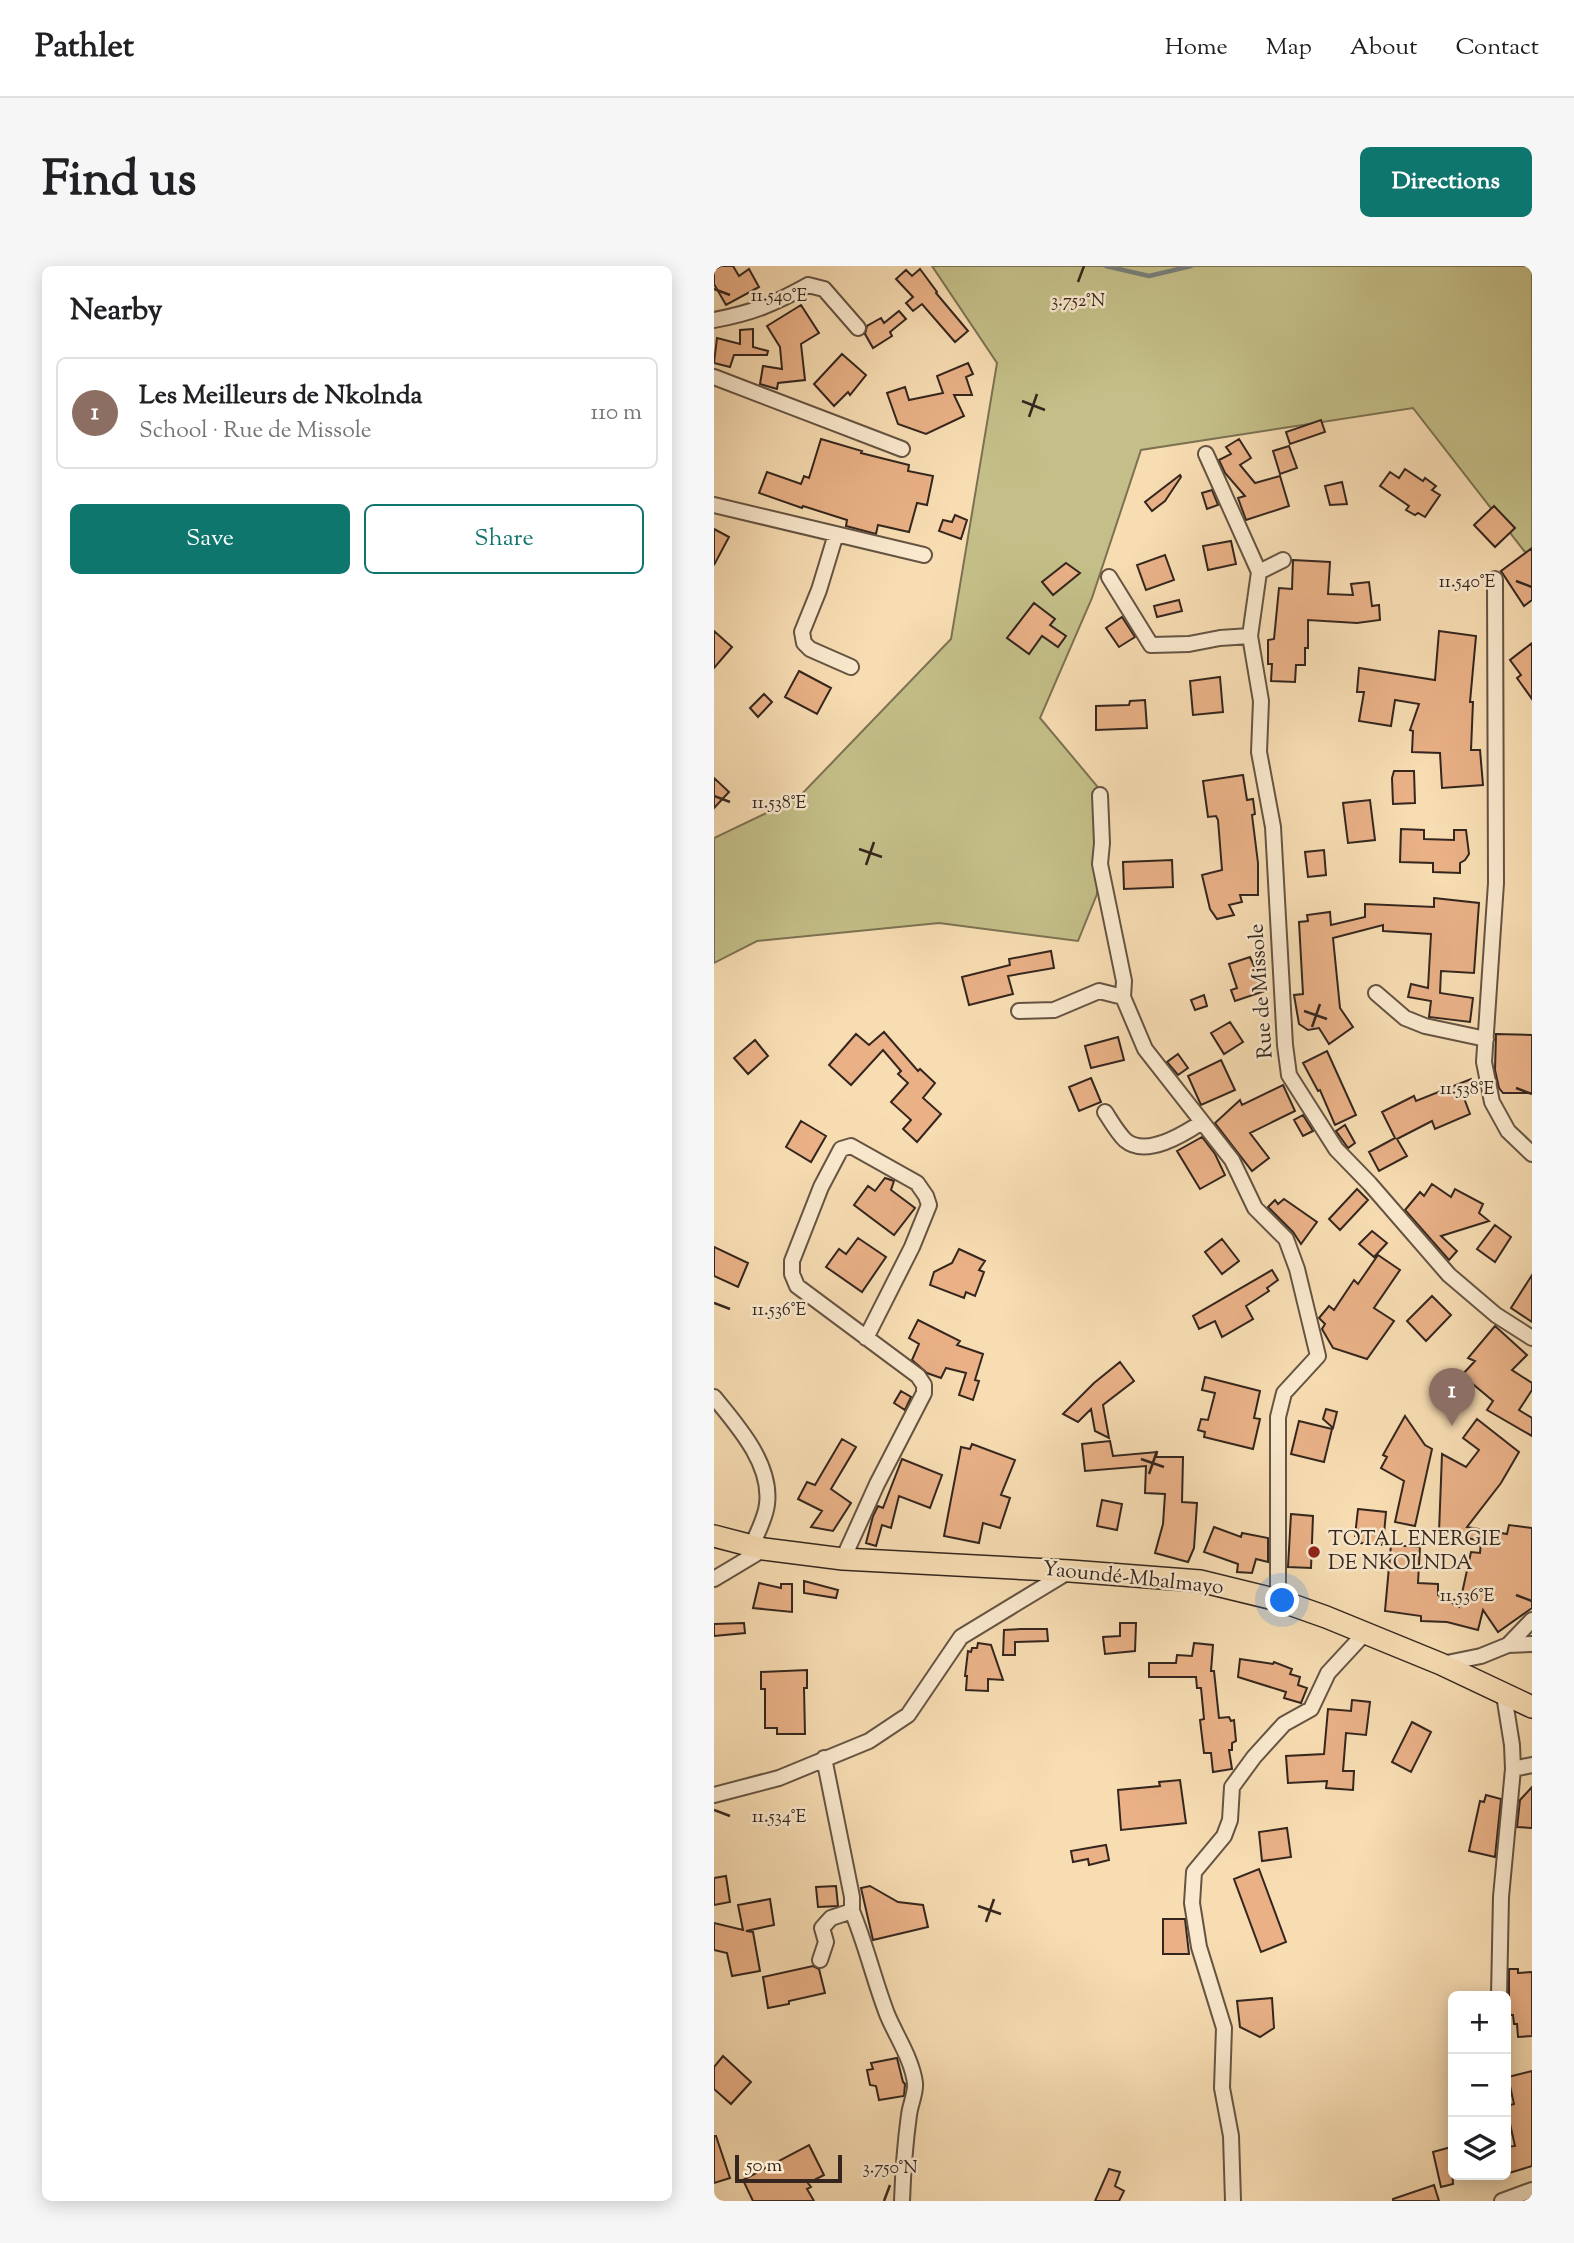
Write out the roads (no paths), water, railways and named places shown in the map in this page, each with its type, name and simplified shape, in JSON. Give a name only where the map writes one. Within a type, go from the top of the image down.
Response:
[{"type":"highway","name":"Yaoundé-Mbalmayo","points":[[714,1536],[758,1547],[843,1559],[1200,1581],[1278,1600],[1365,1633],[1441,1664],[1532,1707]]},
{"type":"street","points":[[714,320],[749,314],[808,285],[824,289],[858,328]]},
{"type":"street","points":[[714,377],[902,449]]},
{"type":"street","points":[[1206,454],[1259,572],[1283,560]]},
{"type":"street","points":[[714,505],[924,555]]},
{"type":"street","points":[[836,534],[819,590],[802,632],[804,643],[810,649],[851,667]]},
{"type":"street","name":"Rue de Missole","points":[[1259,572],[1250,636],[1261,701],[1259,752],[1273,827],[1284,1032],[1289,1075],[1336,1149],[1449,1275],[1496,1315],[1532,1338]]},
{"type":"street","points":[[1109,577],[1151,645],[1189,644],[1250,636]]},
{"type":"street","points":[[1495,579],[1496,883],[1484,1062],[1492,1102],[1508,1130],[1532,1154]]},
{"type":"street","points":[[1100,795],[1100,864],[1124,981],[1123,997],[1145,1049],[1232,1160],[1255,1208],[1286,1239],[1297,1269],[1318,1356],[1284,1393],[1278,1417],[1278,1600]]},
{"type":"street","points":[[1019,1012],[1054,1010],[1100,991],[1123,997]]},
{"type":"street","points":[[1376,993],[1405,1018],[1425,1026],[1486,1039]]},
{"type":"street","points":[[1105,1112],[1127,1142],[1142,1146],[1164,1143],[1202,1122]]},
{"type":"street","points":[[843,1559],[924,1394],[924,1385],[918,1376],[866,1338],[797,1286],[792,1274],[792,1261],[821,1187],[841,1149],[846,1146],[917,1183],[929,1206],[912,1247],[866,1338]]},
{"type":"street","points":[[714,1396],[752,1448],[765,1477],[768,1504],[758,1547],[714,1579]]},
{"type":"street","points":[[714,1795],[779,1778],[869,1741],[908,1715],[961,1637],[1070,1571]]},
{"type":"street","points":[[1508,1645],[1532,1620]]},
{"type":"street","points":[[1234,2201],[1231,2136],[1222,2088],[1224,2028],[1199,1947],[1192,1903],[1194,1872],[1224,1836],[1230,1820],[1232,1787],[1254,1756],[1284,1724],[1311,1709],[1328,1673],[1365,1633]]},
{"type":"street","points":[[1441,1664],[1481,1656],[1508,1645],[1532,1644]]},
{"type":"street","points":[[1499,1991],[1500,1897],[1513,1769],[1504,1695]]},
{"type":"street","points":[[824,1758],[852,1897],[852,1911],[884,2006],[910,2063],[916,2086],[903,2162],[902,2201]]},
{"type":"street","points":[[1513,1769],[1532,1765]]},
{"type":"street","points":[[820,1960],[826,1942],[822,1928],[831,1919],[852,1911]]},
{"type":"street","points":[[1503,2201],[1532,2190]]},
{"type":"waterway","points":[[1106,266],[1149,276],[1191,266]]},
{"type":"place","name":"Les Meilleurs de Nkolnda","points":[[1452,1426]]},
{"type":"place","name":"TOTAL ENERGIE DE NKOLNDA","points":[[1314,1552]]}]
